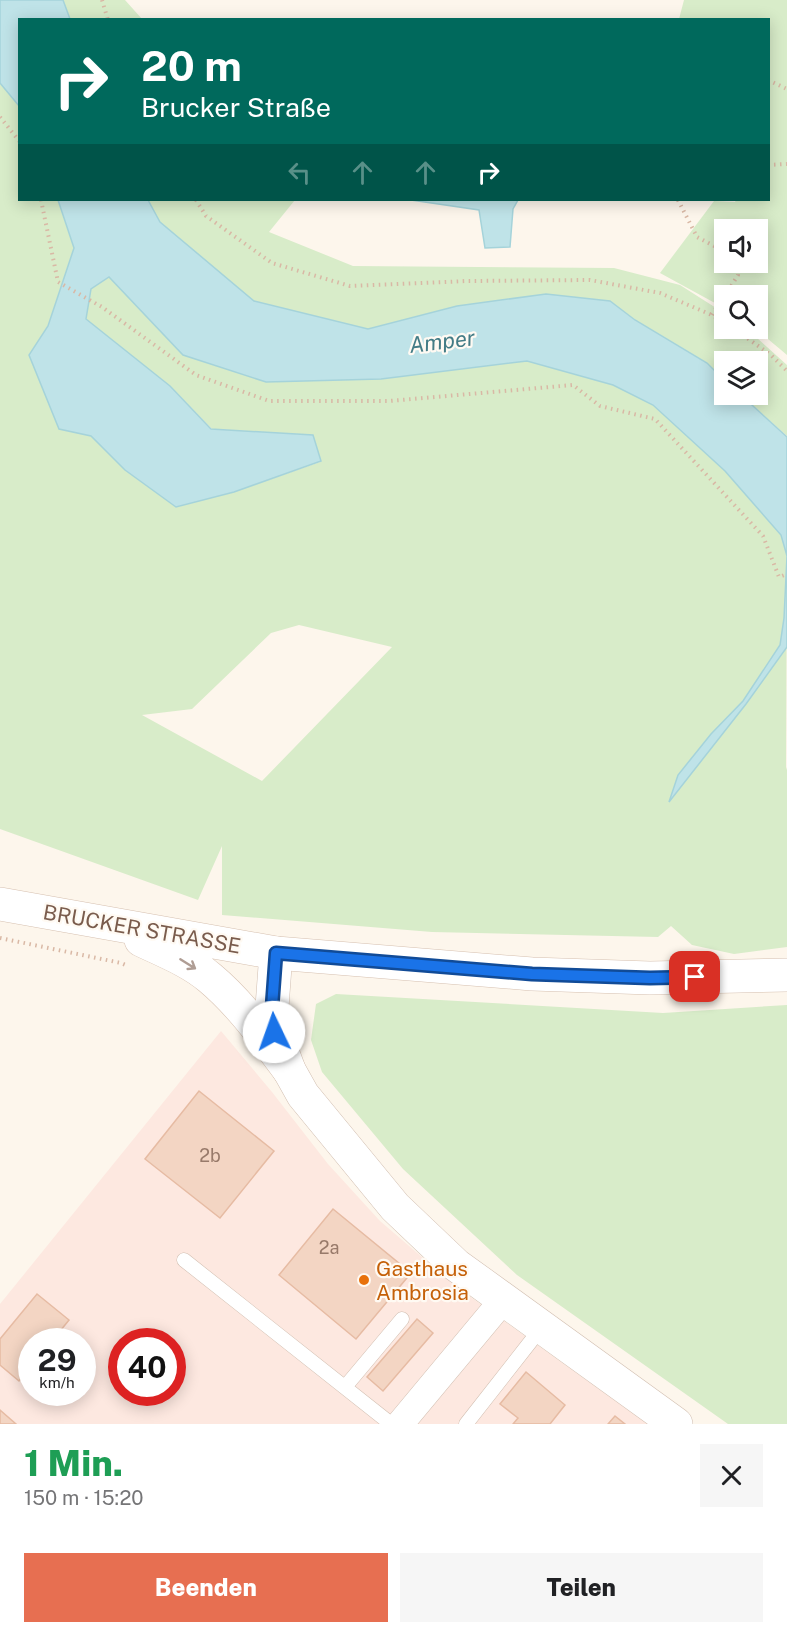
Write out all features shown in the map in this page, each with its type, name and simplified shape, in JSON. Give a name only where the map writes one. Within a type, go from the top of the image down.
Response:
[{"type":"main road","name":"BRUCKER STRASSE","points":[[0,904],[276,953],[532,974],[650,978],[787,975]]},
{"type":"main road","points":[[97,922],[178,957],[209,977],[239,1005],[289,1070]]},
{"type":"main road","points":[[276,953],[272,1007],[274,1032],[289,1070],[303,1095],[394,1207],[456,1265],[676,1424]]},
{"type":"street","points":[[400,1424],[504,1299]]},
{"type":"lane","points":[[184,1260],[391,1424]]},
{"type":"lane","points":[[345,1388],[402,1319]]},
{"type":"lane","points":[[466,1424],[542,1327]]},
{"type":"path","points":[[102,0],[107,18]]},
{"type":"path","points":[[770,81],[787,89]]},
{"type":"path","points":[[0,117],[18,140]]},
{"type":"path","points":[[770,165],[787,164]]},
{"type":"path","points":[[41,201],[58,282],[102,307],[196,375],[269,401],[389,401],[573,385],[600,406],[655,419],[763,536],[779,576],[787,574]]},
{"type":"path","points":[[197,201],[206,216],[272,263],[350,286],[467,281],[590,280],[660,293],[712,315],[714,312]]},
{"type":"path","points":[[679,201],[697,237],[714,246]]},
{"type":"path","points":[[748,339],[771,355],[787,372]]},
{"type":"path","points":[[0,938],[131,967]]},
{"type":"shaded area","points":[[221,1031],[328,1164],[380,1221],[458,1288],[648,1424],[0,1424],[0,1304]]},
{"type":"green space","points":[[63,0],[125,0],[141,18],[70,18]]},
{"type":"green space","points":[[684,0],[787,0],[787,355],[768,339],[768,285],[714,285],[714,303],[660,273],[714,201],[770,201],[770,18],[679,18]]},
{"type":"green space","points":[[0,83],[18,105],[18,201],[58,201],[74,248],[48,326],[29,355],[59,428],[91,436],[125,470],[176,507],[234,492],[320,462],[313,435],[212,429],[170,386],[86,319],[90,289],[109,277],[183,355],[381,379],[527,361],[613,385],[653,405],[725,471],[787,539],[787,947],[734,954],[692,945],[671,926],[658,937],[432,932],[222,915],[222,846],[198,900],[0,829]],"holes":[[[299,625],[392,647],[262,781],[142,715],[192,709],[271,633]]]},
{"type":"green space","points":[[149,201],[294,201],[269,232],[353,266],[614,268],[680,285],[714,307],[714,339],[758,339],[787,365],[787,436],[752,405],[768,405],[768,351],[714,351],[714,371],[635,320],[610,301],[546,294],[457,306],[368,329],[254,301],[160,222]]},
{"type":"green space","points":[[336,994],[663,1013],[787,1005],[787,1424],[728,1424],[517,1275],[403,1169],[322,1072],[311,1040],[316,1004]]},
{"type":"water","points":[[0,0],[63,0],[70,18],[18,18],[18,105],[0,83]]},
{"type":"water","name":"Amper","points":[[58,201],[149,201],[160,222],[254,301],[368,329],[457,306],[546,294],[610,301],[635,320],[707,363],[714,370],[714,405],[752,405],[787,437],[787,556],[781,535],[725,471],[653,405],[613,385],[527,361],[381,379],[266,382],[183,355],[109,277],[91,289],[86,319],[170,386],[211,429],[313,435],[321,461],[234,492],[176,507],[125,470],[91,436],[59,429],[29,355],[48,326],[74,248]]},
{"type":"water","points":[[418,201],[517,201],[513,209],[510,247],[485,248],[479,210]]},
{"type":"water","points":[[787,556],[787,647],[746,704],[669,802],[678,775],[711,734],[743,701],[780,645],[784,618]]},
{"type":"building","points":[[199,1091],[274,1151],[220,1218],[145,1159]]},
{"type":"building","points":[[333,1209],[411,1273],[356,1339],[279,1275]]},
{"type":"building","points":[[37,1294],[69,1320],[63,1328],[18,1328],[18,1380],[0,1365],[0,1339]]},
{"type":"building","points":[[417,1319],[433,1333],[383,1391],[367,1377]]},
{"type":"building","points":[[526,1372],[565,1405],[550,1424],[513,1424],[518,1418],[500,1404]]},
{"type":"building","points":[[0,1410],[16,1424],[0,1424]]},
{"type":"building","points":[[615,1416],[625,1424],[608,1424]]},
{"type":"place","name":"Gasthaus Ambrosia","points":[[364,1280]]},
{"type":"route","points":[[274,1032],[272,1007],[276,953],[532,974],[650,978],[695,977]]}]
